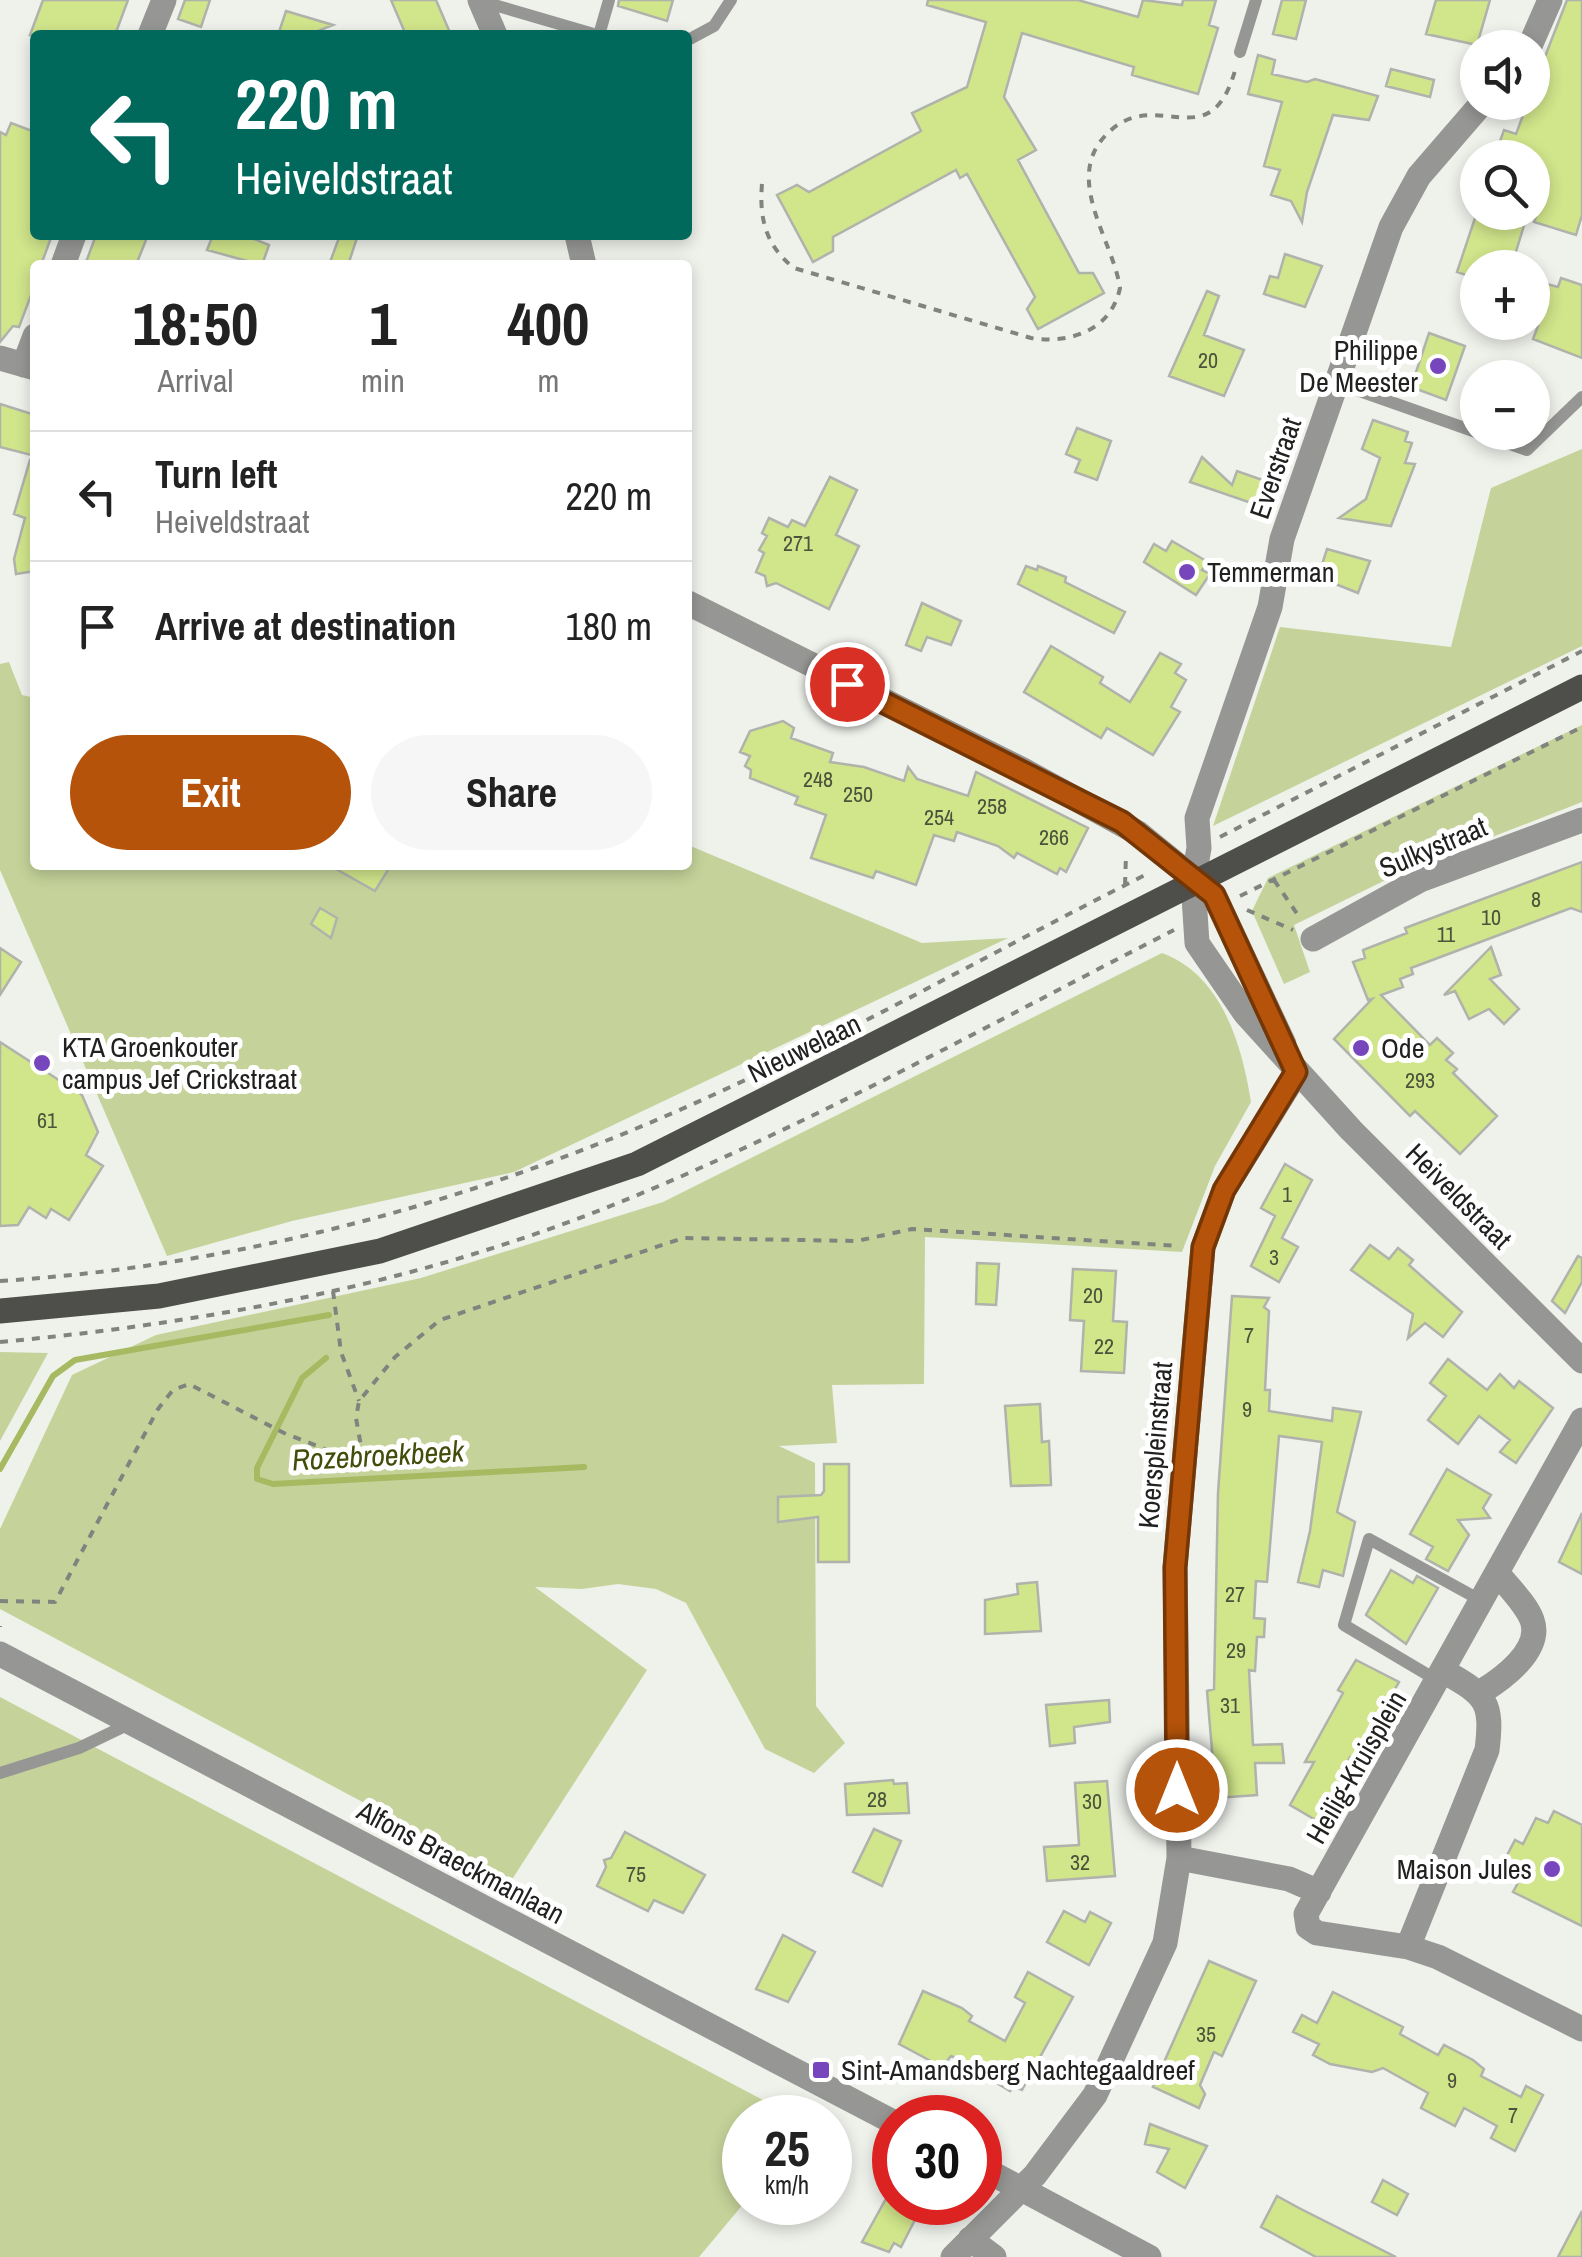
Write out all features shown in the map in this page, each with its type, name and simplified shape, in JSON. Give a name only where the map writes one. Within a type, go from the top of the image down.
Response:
[{"type":"main road","name":"Nieuwelaan","points":[[0,1311],[159,1296],[380,1251],[637,1164],[1582,686]]},
{"type":"street","points":[[152,30],[164,0]]},
{"type":"street","points":[[480,0],[493,30]]},
{"type":"street","points":[[1537,30],[1550,0]]},
{"type":"street","name":"Everstraat","points":[[1193,882],[1199,848],[1197,818],[1270,606],[1282,539],[1390,228],[1419,176],[1467,120]]},
{"type":"street","name":"Heiveldstraat","points":[[692,606],[1101,810],[1138,833],[1193,882],[1214,895],[1296,1072]]},
{"type":"street","name":"Sulkystraat","points":[[1313,939],[1420,880],[1582,820]]},
{"type":"street","name":"Heiveldstraat","points":[[1193,882],[1197,943],[1244,1013],[1296,1072],[1582,1361]]},
{"type":"street","name":"Koerspleinstraat","points":[[961,2248],[1022,2189],[1095,2095],[1165,1942],[1179,1858],[1175,1568],[1203,1247],[1224,1190],[1296,1072]]},
{"type":"street","name":"Heilig-Kruisplein","points":[[1319,1892],[1582,1420]]},
{"type":"street","points":[[1480,1692],[1514,1670],[1534,1628],[1531,1616],[1499,1575]]},
{"type":"street","name":"Alfons Braeckmanlaan","points":[[0,1654],[872,2110]]},
{"type":"street","points":[[1408,1947],[1487,1750],[1491,1718],[1480,1692],[1442,1677]]},
{"type":"street","points":[[1179,1858],[1289,1879],[1319,1892],[1306,1914],[1308,1926],[1317,1933],[1408,1947],[1438,1957],[1582,2030]]},
{"type":"street","points":[[1002,2179],[1149,2257]]},
{"type":"street","points":[[961,2248],[994,2257]]},
{"type":"lane","points":[[480,0],[581,30]]},
{"type":"lane","points":[[600,30],[609,0]]},
{"type":"lane","points":[[692,38],[714,26],[731,0]]},
{"type":"lane","points":[[1240,52],[1256,0]]},
{"type":"lane","points":[[1336,383],[1527,450],[1582,396]]},
{"type":"lane","points":[[1442,1677],[1344,1625],[1369,1539],[1484,1602]]},
{"type":"lane","points":[[0,1773],[79,1748],[131,1723]]},
{"type":"path","points":[[762,184],[760,205],[770,244],[794,268],[1030,338],[1066,341],[1095,326],[1111,309],[1120,288],[1090,187],[1092,158],[1101,140],[1116,124],[1138,114],[1198,118],[1217,110],[1229,94],[1240,52]]},
{"type":"path","points":[[1217,839],[1582,651]]},
{"type":"path","points":[[1243,895],[1582,727]]},
{"type":"path","points":[[1126,885],[1127,841]]},
{"type":"path","points":[[0,1281],[236,1250],[388,1215],[508,1178],[674,1112],[1144,876]]},
{"type":"path","points":[[1274,880],[1313,939]]},
{"type":"path","points":[[1238,906],[1313,939]]},
{"type":"path","points":[[0,1601],[55,1602],[158,1409],[173,1390],[189,1384],[335,1456],[357,1454],[362,1446],[356,1418],[359,1402],[396,1357],[440,1320],[683,1238],[857,1241],[912,1229],[1203,1247]]},
{"type":"path","points":[[333,1292],[340,1352],[359,1402]]},
{"type":"green space","points":[[1582,449],[1582,646],[1213,826],[1280,627],[1451,647],[1491,488]]},
{"type":"green space","points":[[9,662],[22,695],[30,697],[30,870],[692,870],[692,847],[922,943],[1008,938],[514,1172],[292,1221],[167,1256],[0,870],[0,664]]},
{"type":"green space","points":[[1582,725],[1582,802],[1400,873],[1294,925],[1310,972],[1284,984],[1252,911],[1268,878]]},
{"type":"green space","points":[[1162,953],[1183,963],[1200,978],[1226,1014],[1242,1058],[1251,1102],[1215,1166],[1182,1252],[925,1237],[924,1384],[832,1385],[837,1443],[779,1446],[815,1463],[816,1706],[845,1743],[814,1773],[765,1749],[686,1603],[656,1589],[618,1584],[582,1589],[535,1587],[647,1670],[511,1881],[0,1609],[0,1529],[72,1375],[156,1335],[421,1278],[663,1202]]},
{"type":"green space","points":[[0,1352],[48,1353],[0,1441]]},
{"type":"green space","points":[[0,1697],[753,2095],[722,2095],[722,2225],[726,2225],[699,2257],[0,2257]]},
{"type":"building","points":[[43,0],[128,0],[117,30],[32,30]]},
{"type":"building","points":[[185,0],[210,0],[201,27],[178,19]]},
{"type":"building","points":[[391,0],[436,0],[449,30],[404,30]]},
{"type":"building","points":[[619,0],[673,0],[667,21],[618,6]]},
{"type":"building","points":[[928,0],[1078,0],[1138,17],[1143,0],[1182,5],[1183,0],[1216,0],[1209,25],[1218,28],[1198,94],[1132,75],[1134,67],[1022,33],[1004,97],[1036,150],[1018,160],[1079,273],[1093,273],[1104,293],[1038,329],[1027,309],[1035,297],[967,174],[960,178],[956,170],[833,237],[833,251],[813,262],[777,195],[797,185],[809,192],[921,131],[912,113],[967,87],[986,22],[927,5]]},
{"type":"building","points":[[1282,0],[1306,0],[1296,39],[1273,34]]},
{"type":"building","points":[[1436,0],[1490,0],[1481,30],[1460,30],[1460,41],[1426,34]]},
{"type":"building","points":[[1567,0],[1582,0],[1582,215],[1576,235],[1550,227],[1550,140],[1500,140],[1504,130],[1516,134],[1521,120],[1550,120],[1550,44]]},
{"type":"building","points":[[286,11],[333,25],[320,30],[280,30]]},
{"type":"building","points":[[1258,55],[1275,60],[1272,74],[1307,82],[1315,79],[1378,96],[1369,120],[1333,115],[1307,192],[1302,222],[1291,201],[1271,195],[1280,170],[1264,166],[1282,102],[1248,94]]},
{"type":"building","points":[[1391,69],[1434,80],[1430,97],[1386,86]]},
{"type":"building","points":[[11,123],[30,130],[30,240],[50,240],[43,260],[30,260],[30,298],[19,327],[13,326],[0,342],[0,132],[6,135]]},
{"type":"building","points":[[1471,230],[1523,230],[1516,250],[1464,250]]},
{"type":"building","points":[[94,240],[146,240],[138,260],[87,260]]},
{"type":"building","points":[[211,240],[256,240],[269,245],[264,260],[244,260],[207,250]]},
{"type":"building","points":[[338,240],[356,240],[350,260],[331,260]]},
{"type":"building","points":[[1285,254],[1322,266],[1305,307],[1264,294],[1270,276],[1278,278]]},
{"type":"building","points":[[1561,278],[1582,285],[1582,358],[1536,340],[1550,340],[1550,285],[1558,287]]},
{"type":"building","points":[[1207,291],[1219,296],[1204,335],[1244,350],[1224,396],[1169,376]]},
{"type":"building","points":[[1429,333],[1465,346],[1446,400],[1411,387]]},
{"type":"building","points":[[0,404],[30,413],[30,455],[0,447]]},
{"type":"building","points":[[1373,420],[1408,432],[1405,441],[1412,443],[1405,463],[1415,464],[1391,526],[1339,518],[1366,499],[1380,458],[1362,449]]},
{"type":"building","points":[[1077,428],[1111,441],[1097,480],[1075,472],[1080,460],[1066,454]]},
{"type":"building","points":[[1202,457],[1232,485],[1237,471],[1271,483],[1263,507],[1190,482]]},
{"type":"building","points":[[30,460],[30,572],[16,574],[14,559],[25,518],[14,514]]},
{"type":"building","points":[[830,477],[857,490],[836,535],[859,546],[829,609],[776,583],[767,586],[765,576],[756,572],[764,553],[759,550],[767,536],[762,533],[769,518],[788,527],[792,520],[805,526]]},
{"type":"building","points":[[1172,541],[1208,562],[1202,570],[1210,574],[1196,595],[1144,562],[1154,544],[1166,551]]},
{"type":"building","points":[[1327,549],[1370,561],[1358,593],[1318,577]]},
{"type":"building","points":[[1026,566],[1037,570],[1038,566],[1066,577],[1065,582],[1125,612],[1114,633],[1018,584]]},
{"type":"building","points":[[922,603],[961,621],[951,645],[927,637],[921,651],[906,645]]},
{"type":"building","points":[[1051,646],[1103,677],[1100,683],[1130,702],[1160,653],[1181,664],[1175,673],[1186,680],[1171,707],[1180,712],[1153,755],[1107,728],[1101,738],[1024,692]]},
{"type":"building","points":[[783,721],[794,728],[791,738],[833,753],[830,762],[864,767],[904,781],[908,767],[917,779],[968,796],[976,772],[1088,828],[1066,872],[1060,868],[1057,874],[1017,853],[1014,858],[998,846],[957,832],[954,841],[934,835],[916,885],[876,871],[873,878],[811,858],[826,815],[795,804],[798,797],[750,778],[751,770],[745,766],[750,756],[740,752],[750,731]]},
{"type":"building","points":[[1582,862],[1582,912],[1571,908],[1411,968],[1413,974],[1400,979],[1403,987],[1381,995],[1430,1045],[1437,1038],[1453,1053],[1446,1060],[1457,1069],[1453,1073],[1497,1116],[1460,1154],[1415,1111],[1410,1116],[1334,1039],[1372,999],[1368,1000],[1353,962],[1365,958],[1363,950],[1407,933],[1405,928]]},
{"type":"building","points":[[338,870],[388,870],[375,891]]},
{"type":"building","points":[[320,908],[337,918],[331,938],[311,924]]},
{"type":"building","points":[[1491,947],[1501,975],[1490,979],[1519,1009],[1504,1024],[1489,1009],[1469,1019],[1455,991],[1444,995]]},
{"type":"building","points":[[0,948],[21,962],[0,995]]},
{"type":"building","points":[[0,1042],[82,1095],[98,1132],[86,1155],[103,1166],[69,1220],[51,1209],[46,1218],[29,1207],[18,1225],[0,1226]]},
{"type":"building","points":[[1285,1164],[1312,1180],[1282,1238],[1298,1247],[1279,1282],[1251,1266],[1275,1216],[1261,1208]]},
{"type":"building","points":[[1370,1245],[1389,1259],[1398,1248],[1413,1260],[1409,1265],[1462,1312],[1443,1337],[1425,1323],[1408,1338],[1413,1314],[1351,1270]]},
{"type":"building","points":[[1578,1256],[1582,1258],[1582,1282],[1565,1313],[1552,1301]]},
{"type":"building","points":[[977,1263],[999,1264],[996,1305],[976,1304]]},
{"type":"building","points":[[1073,1269],[1116,1271],[1113,1321],[1127,1322],[1124,1373],[1081,1371],[1084,1321],[1070,1320]]},
{"type":"building","points":[[1232,1296],[1269,1298],[1264,1307],[1269,1311],[1265,1390],[1270,1390],[1269,1411],[1332,1421],[1333,1408],[1361,1412],[1337,1512],[1355,1522],[1343,1576],[1323,1570],[1319,1587],[1298,1582],[1310,1531],[1322,1442],[1279,1436],[1267,1582],[1256,1581],[1254,1618],[1265,1619],[1264,1637],[1257,1637],[1255,1671],[1249,1670],[1253,1745],[1282,1744],[1284,1763],[1255,1763],[1257,1795],[1216,1798],[1207,1691],[1214,1689],[1218,1493]]},
{"type":"building","points":[[1448,1359],[1487,1390],[1500,1374],[1514,1388],[1519,1381],[1553,1408],[1516,1463],[1500,1452],[1510,1440],[1479,1416],[1458,1444],[1428,1420],[1446,1396],[1430,1383]]},
{"type":"building","points":[[1040,1404],[1042,1442],[1049,1441],[1051,1485],[1011,1486],[1005,1406]]},
{"type":"building","points":[[824,1464],[849,1464],[849,1562],[818,1562],[818,1517],[778,1522],[778,1497],[821,1495]]},
{"type":"building","points":[[1447,1469],[1491,1495],[1483,1508],[1490,1518],[1458,1520],[1469,1535],[1448,1571],[1426,1559],[1433,1547],[1410,1534]]},
{"type":"building","points":[[1582,1513],[1582,1574],[1559,1562]]},
{"type":"building","points":[[1391,1570],[1413,1583],[1417,1576],[1438,1588],[1406,1644],[1366,1615]]},
{"type":"building","points":[[1037,1582],[1041,1631],[985,1634],[985,1600],[1018,1594],[1017,1584]]},
{"type":"building","points":[[1356,1660],[1399,1682],[1355,1759],[1350,1757],[1319,1822],[1290,1805],[1314,1762],[1305,1762],[1343,1693],[1338,1690]]},
{"type":"building","points":[[1109,1700],[1110,1722],[1074,1727],[1075,1743],[1050,1746],[1046,1705]]},
{"type":"building","points":[[893,1780],[894,1784],[907,1783],[909,1813],[847,1815],[845,1784]]},
{"type":"building","points":[[1107,1781],[1115,1876],[1047,1881],[1044,1847],[1079,1845],[1075,1783]]},
{"type":"building","name":"Maison Jules","points":[[1554,1811],[1582,1825],[1582,1926],[1513,1892],[1524,1872],[1503,1863],[1515,1840],[1523,1844],[1536,1818],[1548,1823]]},
{"type":"building","points":[[874,1829],[901,1841],[882,1886],[853,1872]]},
{"type":"building","points":[[625,1832],[705,1875],[683,1913],[654,1900],[648,1911],[597,1886],[606,1867],[604,1860],[611,1858]]},
{"type":"building","points":[[1064,1911],[1085,1922],[1090,1912],[1111,1923],[1089,1965],[1047,1942]]},
{"type":"building","points":[[783,1935],[815,1952],[788,2002],[756,1989]]},
{"type":"building","points":[[1209,1961],[1256,1981],[1222,2056],[1214,2052],[1200,2085],[1205,2094],[1199,2108],[1153,2087]]},
{"type":"building","points":[[1028,1972],[1073,1997],[1022,2090],[1013,2086],[1010,2091],[995,2082],[998,2075],[951,2056],[942,2067],[899,2044],[923,1991],[962,2008],[972,2016],[969,2021],[1005,2041],[1025,2003],[1015,1997]]},
{"type":"building","points":[[1333,1992],[1403,2027],[1400,2034],[1438,2055],[1444,2045],[1473,2060],[1484,2069],[1481,2076],[1521,2097],[1526,2086],[1543,2095],[1515,2151],[1491,2138],[1497,2126],[1464,2108],[1455,2126],[1421,2108],[1428,2093],[1383,2068],[1372,2072],[1330,2064],[1313,2055],[1319,2044],[1293,2032],[1302,2015],[1317,2023]]},
{"type":"building","points":[[1150,2124],[1207,2146],[1185,2188],[1157,2172],[1169,2149],[1145,2144]]},
{"type":"building","points":[[1383,2180],[1408,2194],[1397,2215],[1372,2202]]},
{"type":"building","points":[[1277,2196],[1396,2257],[1316,2257],[1261,2227]]},
{"type":"building","points":[[1582,2211],[1582,2257],[1558,2257]]},
{"type":"building","points":[[872,2224],[912,2225],[901,2247],[894,2243],[889,2252],[862,2242]]},
{"type":"waterway","name":"Rozebroekbeek","points":[[0,1469],[53,1376],[75,1360],[329,1315]]},
{"type":"waterway","name":"Rozebroekbeek","points":[[326,1358],[302,1378],[257,1468],[257,1479],[273,1484],[584,1467]]},
{"type":"place","name":"Philippe De Meester","points":[[1438,366]]},
{"type":"place","name":"Temmerman","points":[[1187,572]]},
{"type":"place","name":"Ode","points":[[1361,1048]]},
{"type":"place","name":"KTA Groenkouter campus Jef Crickstraat","points":[[42,1063]]},
{"type":"place","name":"Maison Jules","points":[[1552,1869]]},
{"type":"place","name":"Sint-Amandsberg Nachtegaaldreef","points":[[821,2070]]},
{"type":"route","points":[[847,684],[1122,822],[1214,895],[1296,1072],[1224,1190],[1203,1247],[1175,1568],[1177,1790]]}]
